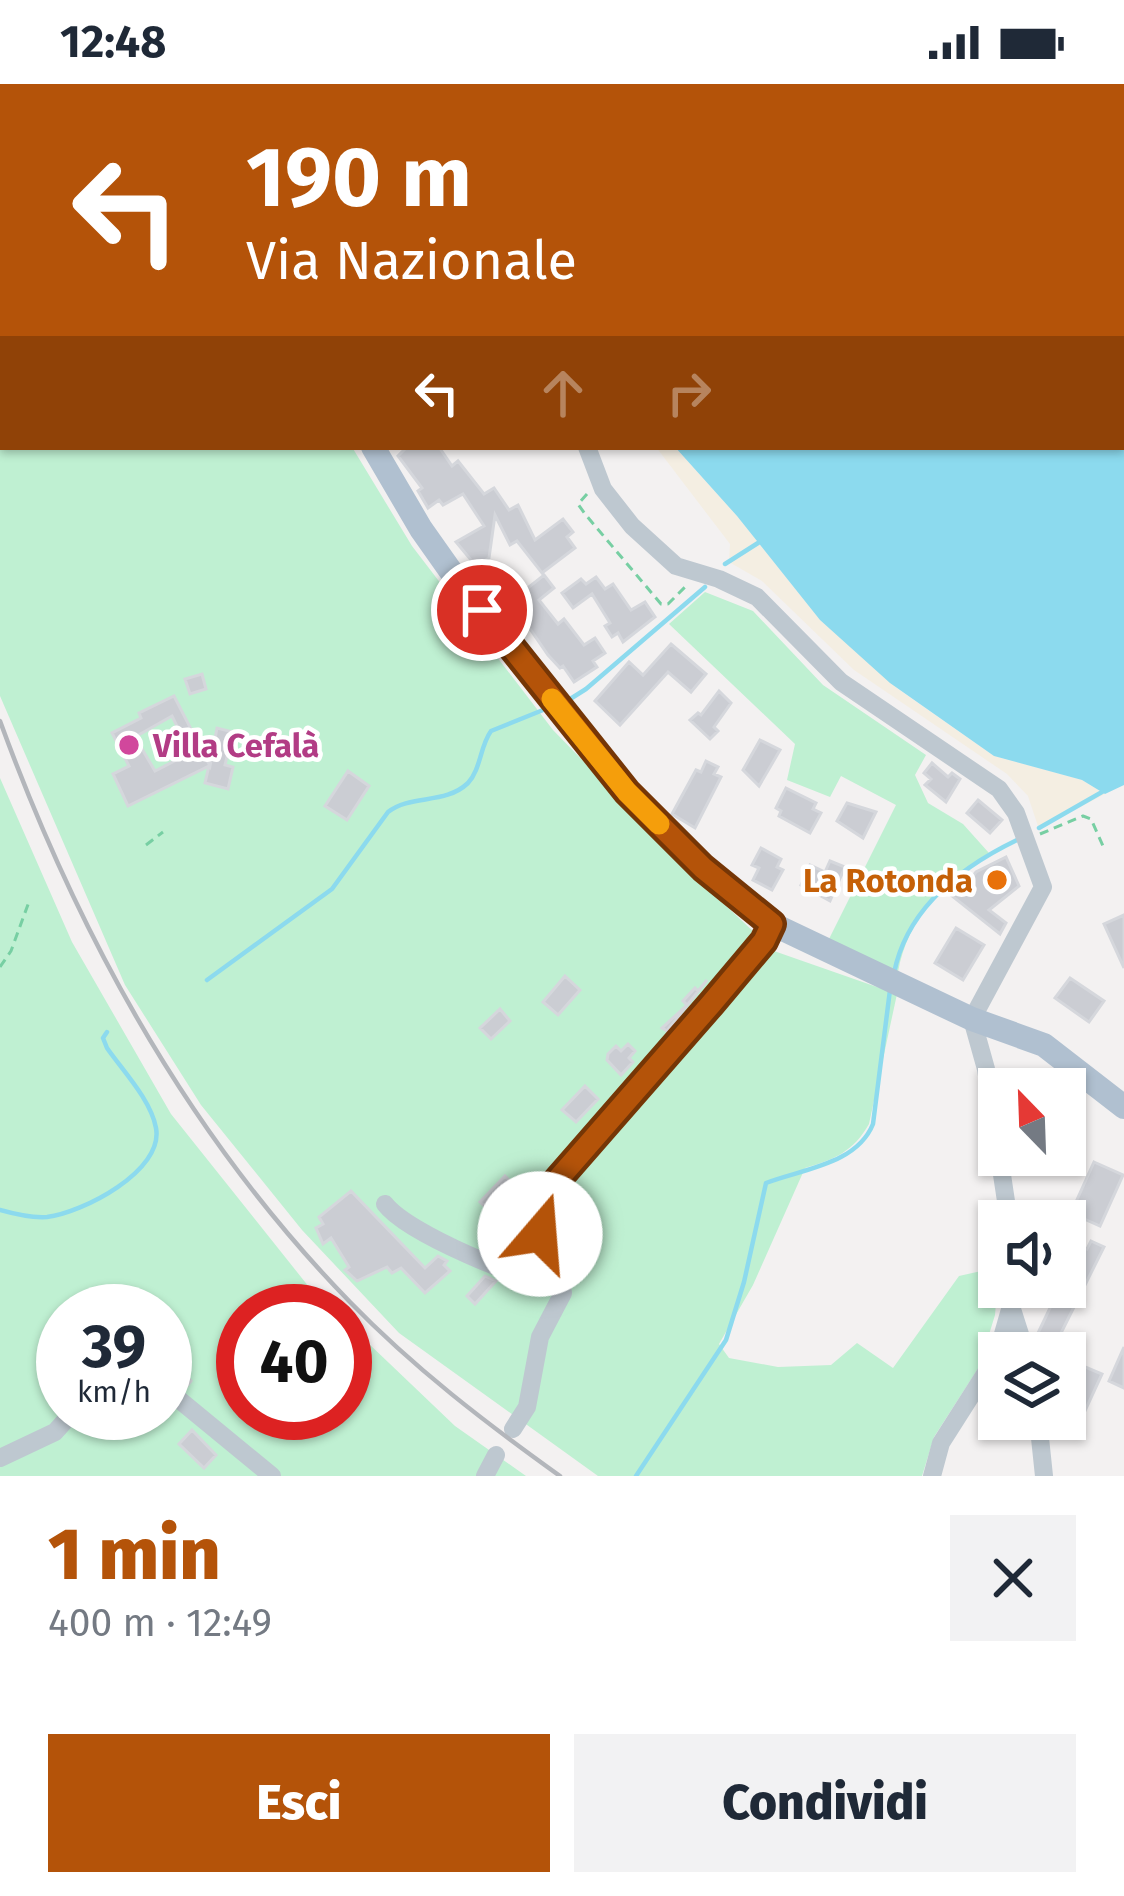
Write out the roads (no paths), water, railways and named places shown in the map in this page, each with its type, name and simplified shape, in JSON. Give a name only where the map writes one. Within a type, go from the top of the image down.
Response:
[{"type":"main road","points":[[375,450],[445,563],[627,792],[703,868],[772,924],[1055,1052],[1124,1107]]},
{"type":"street","points":[[588,450],[603,489],[632,526],[676,566],[719,578],[757,597],[841,682],[999,789],[1016,813],[1042,876],[1040,898],[972,1018],[986,1069],[1006,1200]]},
{"type":"street","points":[[513,1430],[526,1407],[541,1337],[562,1287],[534,1213],[546,1193],[764,941],[772,924]]},
{"type":"street","points":[[385,1204],[396,1218],[478,1256],[493,1268],[562,1287]]},
{"type":"street","points":[[932,1476],[941,1443],[997,1355],[1009,1308]]},
{"type":"street","points":[[192,1410],[272,1476]]},
{"type":"street","points":[[0,1458],[38,1440]]},
{"type":"street","points":[[1041,1440],[1045,1476]]},
{"type":"street","points":[[485,1476],[496,1455]]},
{"type":"water","points":[[678,450],[1124,450],[1124,785],[1105,794],[1082,780],[994,756],[890,683],[820,620]]},
{"type":"waterway","points":[[725,564],[758,543]]},
{"type":"waterway","points":[[567,701],[705,587]]},
{"type":"waterway","points":[[207,980],[332,889],[388,812],[459,790],[472,777],[491,731],[548,708]]},
{"type":"waterway","points":[[1039,828],[1102,792]]},
{"type":"waterway","points":[[894,973],[911,929],[939,892],[976,863],[1017,840]]},
{"type":"waterway","points":[[636,1476],[726,1340],[766,1183],[842,1157],[873,1124],[890,990]]},
{"type":"waterway","points":[[0,1210],[35,1217],[62,1214],[118,1187],[147,1159],[155,1144],[153,1117],[107,1048],[103,1038],[107,1032]]},
{"type":"railway","points":[[0,721],[65,879],[103,956],[144,1030],[239,1172],[292,1239],[399,1350],[560,1476]]},
{"type":"place","name":"Villa Cefalà","points":[[129,745]]},
{"type":"place","name":"La Rotonda","points":[[997,880]]}]
